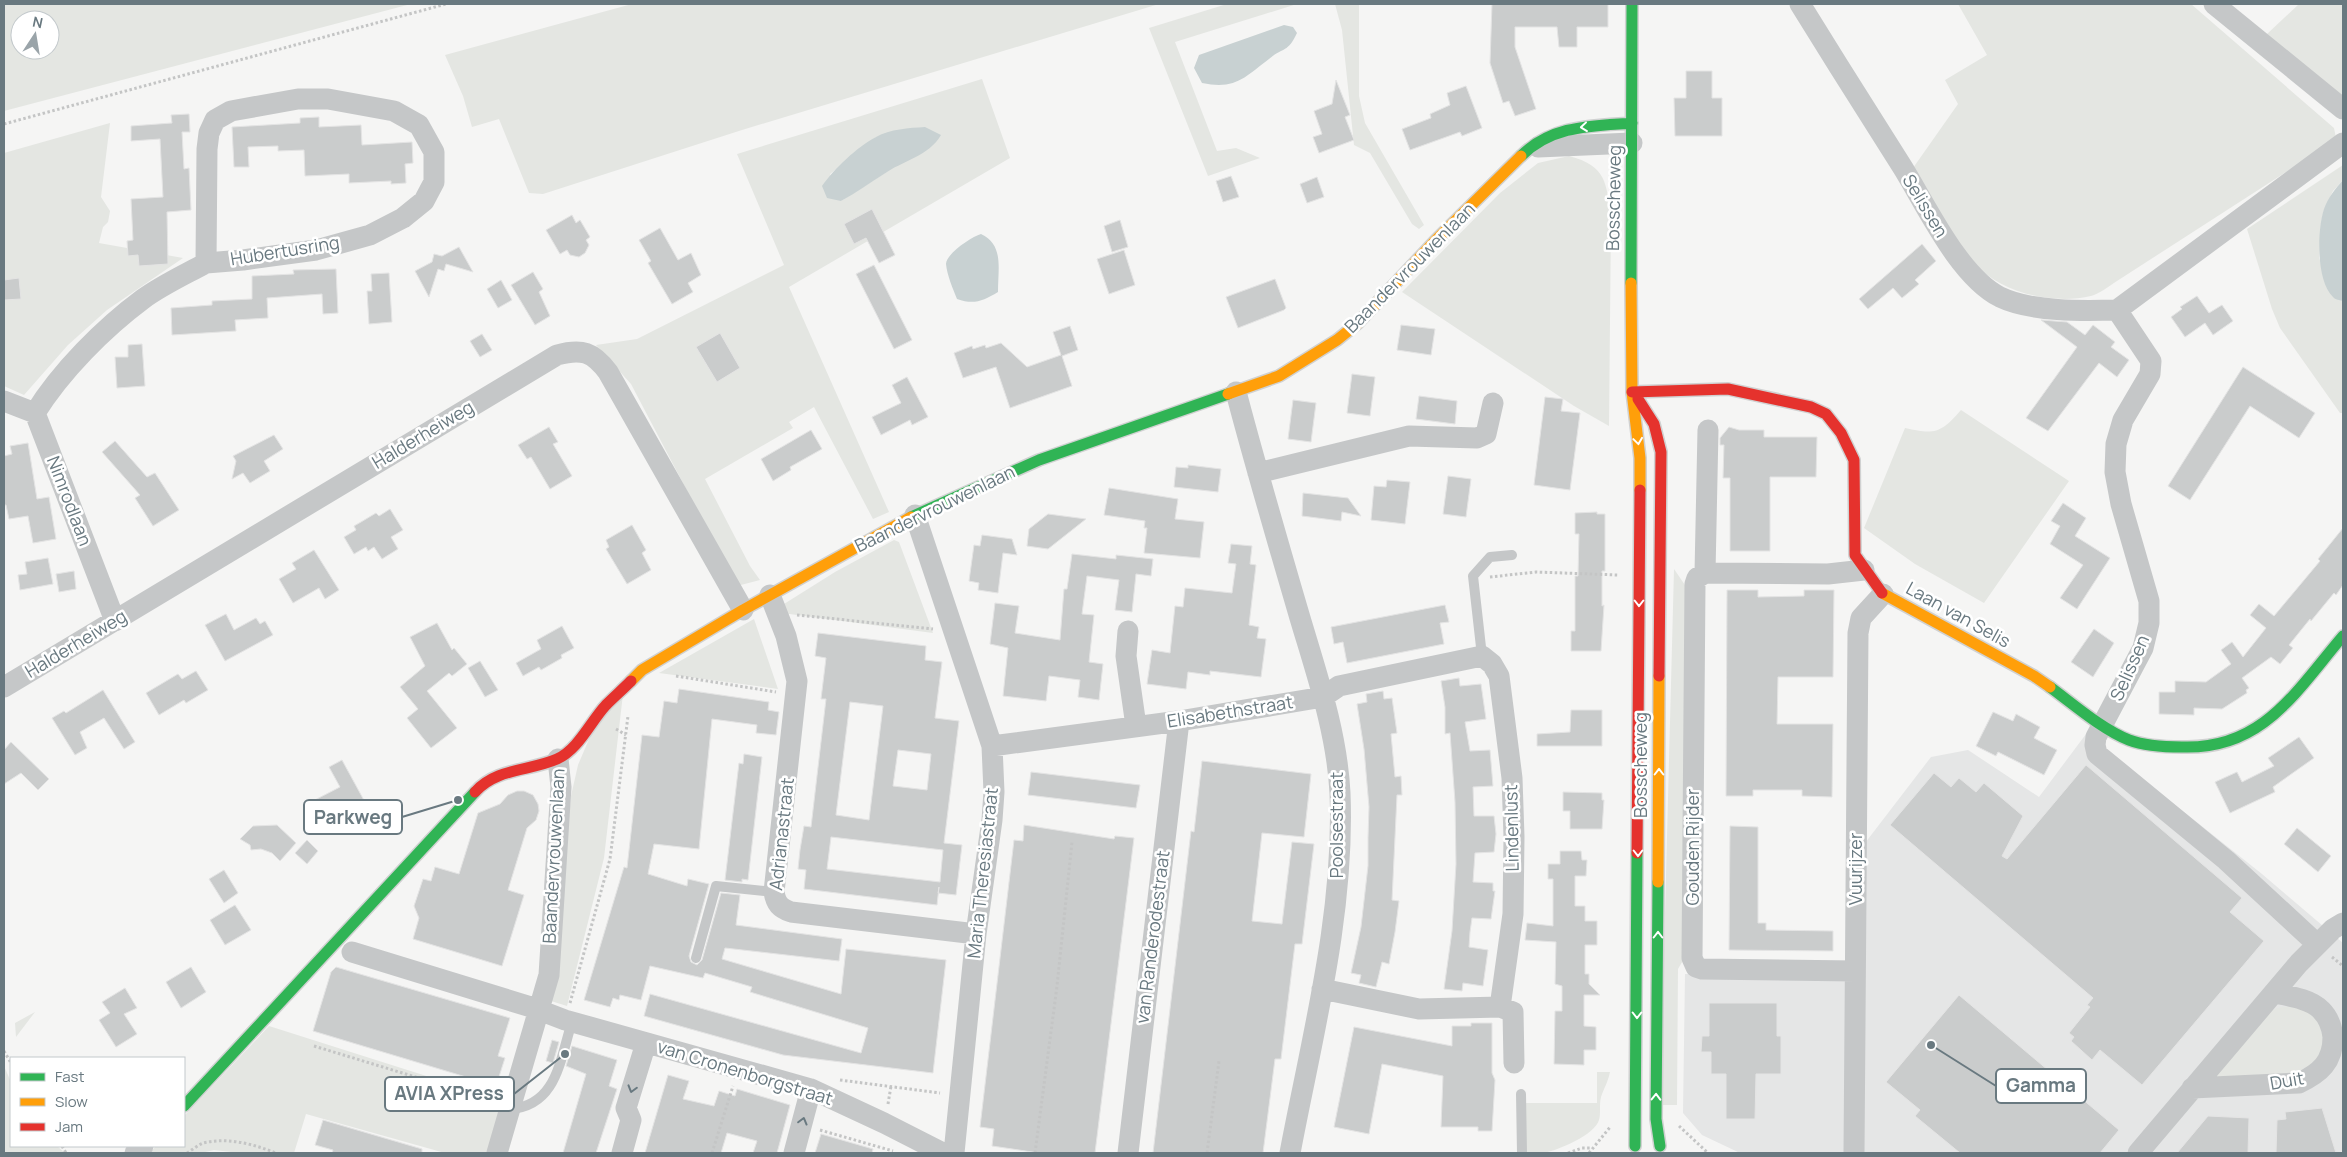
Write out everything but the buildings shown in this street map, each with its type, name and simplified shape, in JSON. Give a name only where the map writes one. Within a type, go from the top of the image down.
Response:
[{"type":"street","name":"Bosscheweg","points":[[1632,4],[1630,200],[1632,392],[1640,458],[1630,1148],[1647,1144],[1660,1146],[1656,1120],[1661,452],[1657,433],[1649,412],[1632,392]]},
{"type":"street","name":"Selissen","points":[[1800,4],[1952,250],[1985,288],[2001,298],[2027,305],[2085,311],[2117,310],[2151,361],[2150,374],[2123,420],[2116,444],[2115,472],[2121,504],[2149,601],[2149,623],[2143,648],[2096,737],[2097,754],[2226,860],[2317,944]]},
{"type":"street","points":[[2214,4],[2343,109]]},
{"type":"street","name":"Hubertusring","points":[[35,413],[48,392],[108,328],[144,298],[206,263],[316,250],[370,235],[403,218],[424,201],[434,182],[434,152],[418,125],[394,111],[346,101],[298,99],[230,111],[215,120],[209,133],[207,149],[206,263]]},
{"type":"street","name":"Baandervrouwenlaan","points":[[497,1153],[506,1106],[540,1011],[549,974],[561,787],[558,759],[580,740],[605,706],[633,678],[642,670],[743,610],[773,604],[916,515],[1039,460],[1279,376],[1338,340],[1358,323],[1436,241],[1530,147],[1632,133]]},
{"type":"street","points":[[2117,310],[2343,143]]},
{"type":"street","name":"Halderheiweg","points":[[4,687],[557,355],[569,352],[581,352],[597,358],[608,372],[743,610]]},
{"type":"street","name":"Laan van Selis","points":[[1632,392],[1728,389],[1811,407],[1826,414],[1841,433],[1854,460],[1855,555],[1882,594],[2034,676],[2103,724],[2130,740],[2166,747],[2200,748],[2239,738],[2263,725],[2280,710],[2343,636]]},
{"type":"street","name":"Poolsestraat","points":[[1236,392],[1323,697],[1335,748],[1340,793],[1337,882],[1322,989],[1290,1153]]},
{"type":"street","points":[[4,401],[35,413]]},
{"type":"street","points":[[1258,473],[1409,436],[1478,438],[1486,434],[1493,403]]},
{"type":"street","name":"Nimrodlaan","points":[[35,413],[115,621]]},
{"type":"street","name":"Gouden Rijder","points":[[1708,430],[1706,573],[1697,578],[1695,584],[1692,958],[1696,967],[1702,969],[1855,971]]},
{"type":"street","name":"Maria Theresiastraat","points":[[916,515],[992,746],[994,792],[992,820],[976,934],[958,1095],[954,1153]]},
{"type":"street","points":[[1706,573],[1828,574],[1864,570]]},
{"type":"street","name":"Vuurijzer","points":[[1854,1153],[1858,633],[1861,618],[1882,594]]},
{"type":"street","name":"Adrianastraat","points":[[773,604],[793,661],[797,681],[797,695],[774,892],[775,901],[780,908],[791,912],[976,934]]},
{"type":"street","points":[[1128,631],[1126,656],[1136,726]]},
{"type":"street","points":[[1323,697],[1340,686],[1482,656]]},
{"type":"street","name":"Lindenlust","points":[[1482,656],[1492,664],[1499,676],[1512,778],[1513,900],[1500,1007]]},
{"type":"street","name":"Elisabethstraat","points":[[992,746],[1179,721],[1323,697]]},
{"type":"street","name":"van Randerodestraat","points":[[1128,1153],[1179,721]]},
{"type":"street","points":[[185,1105],[481,786],[510,771],[558,759]]},
{"type":"street","points":[[2138,1153],[2317,944],[2333,928],[2343,923]]},
{"type":"street","points":[[352,952],[540,1011]]},
{"type":"street","points":[[1322,989],[1419,1010],[1500,1007],[1513,1012],[1514,1063]]},
{"type":"street","name":"Duit","points":[[2192,1088],[2299,1083],[2314,1076],[2322,1069],[2330,1059],[2333,1049],[2332,1027],[2321,1009],[2299,998],[2274,994]]},
{"type":"street","name":"van Cronenborgstraat","points":[[540,1011],[569,1021],[811,1089],[884,1122],[943,1153]]},
{"type":"street","points":[[622,1153],[631,1120],[626,1108],[646,1042]]},
{"type":"street","points":[[794,1153],[811,1089]]},
{"type":"street","points":[[1660,1146],[1674,1153]]},
{"type":"lane","points":[[1482,656],[1474,576],[1490,557],[1512,555]]},
{"type":"lane","points":[[696,958],[716,886],[774,892]]},
{"type":"lane","points":[[506,1106],[524,1108],[535,1102],[552,1085],[569,1021]]},
{"type":"lane","points":[[1521,1094],[1522,1153]]},
{"type":"path","points":[[4,124],[446,4]]},
{"type":"path","points":[[1476,572],[1487,578],[1536,572],[1624,575]]},
{"type":"path","points":[[773,604],[954,631]]},
{"type":"path","points":[[642,670],[797,695]]},
{"type":"path","points":[[569,1021],[610,859],[633,678]]},
{"type":"path","points":[[1035,1153],[1057,986],[1072,842]]},
{"type":"path","points":[[314,1046],[506,1106]]},
{"type":"path","points":[[1207,1153],[1219,1061]]},
{"type":"path","points":[[712,1153],[739,1069]]},
{"type":"path","points":[[834,1079],[958,1095]]},
{"type":"path","points":[[802,1125],[898,1153]]},
{"type":"path","points":[[187,1153],[202,1143],[230,1142],[251,1143],[276,1153]]},
{"type":"path","points":[[1568,1153],[1582,1148],[1591,1148]]},
{"type":"shaded area","points":[[4,4],[411,4],[4,111]]},
{"type":"shaded area","points":[[632,4],[1159,4],[742,130],[543,194],[529,193],[499,119],[472,127],[463,96],[445,55]]},
{"type":"shaded area","points":[[1227,4],[1297,4],[1175,42],[1217,151],[1236,148],[1260,158],[1208,176],[1149,28]]},
{"type":"shaded area","points":[[1335,4],[1359,4],[1359,96],[1365,123],[1424,225],[1419,229],[1412,224],[1370,153],[1354,145],[1342,30]]},
{"type":"shaded area","points":[[1958,4],[2191,4],[2334,128],[2336,138],[2097,294],[2060,299],[2029,294],[2013,289],[1986,274],[1966,254],[1942,218],[1913,168],[1958,104],[1945,80],[1987,55]]},
{"type":"shaded area","points":[[2299,4],[2343,4],[2343,101],[2267,34]]},
{"type":"shaded area","points":[[1284,25],[1293,27],[1297,33],[1288,47],[1246,76],[1232,83],[1214,85],[1202,83],[1194,68],[1199,55]]},
{"type":"shaded area","points":[[982,79],[1010,158],[789,287],[889,512],[873,519],[814,407],[789,422],[793,428],[705,479],[750,566],[760,580],[737,586],[631,384],[596,345],[637,339],[784,265],[737,154]],"holes":[[[876,137],[885,173],[841,201],[830,174]]]},
{"type":"shaded area","points":[[110,123],[101,197],[110,211],[108,222],[103,227],[99,243],[183,258],[107,310],[68,345],[24,395],[4,386],[4,153]]},
{"type":"shaded area","points":[[925,127],[941,135],[930,148],[915,158],[891,169],[841,201],[827,198],[822,186],[839,166],[861,146],[887,132]]},
{"type":"shaded area","points":[[1569,156],[1582,160],[1598,171],[1606,185],[1611,217],[1609,426],[1574,406],[1402,292],[1500,193],[1538,163]]},
{"type":"shaded area","points":[[2343,165],[2343,180],[2333,191],[2324,210],[2321,223],[2319,258],[2334,298],[2343,301],[2343,413],[2340,413],[2280,328],[2272,309],[2247,229]]},
{"type":"shaded area","points":[[2343,180],[2343,301],[2334,298],[2327,289],[2321,268],[2319,242],[2324,209],[2332,194]]},
{"type":"shaded area","points":[[981,234],[993,244],[996,251],[999,266],[998,292],[988,298],[973,302],[957,299],[950,282],[946,264],[947,260],[960,246]]},
{"type":"shaded area","points":[[1961,410],[2069,481],[1984,603],[1915,564],[1864,528],[1905,428],[1924,431],[1937,430],[1948,423]]},
{"type":"shaded area","points":[[894,540],[899,542],[933,633],[782,613],[784,604],[835,572]]},
{"type":"shaded area","points":[[1674,569],[1687,588],[1685,957],[1678,969],[1677,1105],[1660,1105]]},
{"type":"shaded area","points":[[754,619],[778,689],[659,673]]},
{"type":"shaded area","points":[[623,694],[604,858],[567,1006],[551,1001],[571,796],[578,765],[595,725]]},
{"type":"shaded area","points":[[2086,734],[2262,874],[2343,943],[2343,1153],[1740,1153],[1702,1135],[1683,1113],[1685,974],[1862,975],[1862,847],[1931,757],[1968,750],[2039,797]]},
{"type":"shaded area","points":[[2297,1006],[2320,1018],[2328,1047],[2304,1076],[2214,1079],[2270,1011],[2281,1007]]},
{"type":"shaded area","points":[[35,1012],[16,1037],[15,1023]]},
{"type":"shaded area","points":[[269,1026],[505,1101],[490,1153],[445,1153],[306,1114],[294,1153],[240,1153],[214,1150],[201,1153],[149,1153],[155,1147],[185,1147],[185,1115]]},
{"type":"shaded area","points":[[4,1066],[10,1080],[10,1147],[58,1147],[65,1153],[4,1153]]},
{"type":"shaded area","points":[[1597,1072],[1610,1072],[1601,1097],[1600,1117],[1596,1126],[1584,1136],[1558,1149],[1544,1153],[1525,1153],[1525,1103],[1597,1103]]},
{"type":"traffic: fast","points":[[1631,283],[1632,4]]},
{"type":"traffic: fast","points":[[1521,156],[1546,138],[1559,133],[1587,127],[1632,123]]},
{"type":"traffic: fast","points":[[911,517],[1039,460],[1228,394]]},
{"type":"traffic: fast","points":[[2050,687],[2078,709],[2119,736],[2129,740],[2142,744],[2162,746],[2210,745],[2235,739],[2256,728],[2275,713],[2293,696],[2343,636]]},
{"type":"traffic: fast","points":[[185,1105],[475,792]]},
{"type":"traffic: fast","points":[[1635,1146],[1637,853]]},
{"type":"traffic: fast","points":[[1658,882],[1656,1119],[1660,1146]]},
{"type":"traffic: slow","points":[[1228,394],[1279,376],[1337,340],[1358,323],[1435,241],[1521,156]]},
{"type":"traffic: slow","points":[[1631,283],[1632,392],[1640,458],[1640,490]]},
{"type":"traffic: slow","points":[[631,681],[642,670],[743,610],[911,517]]},
{"type":"traffic: slow","points":[[1882,593],[2034,676],[2050,687]]},
{"type":"traffic: slow","points":[[1658,882],[1659,676]]},
{"type":"traffic: jam","points":[[1632,392],[1728,389],[1811,407],[1826,414],[1841,433],[1854,460],[1855,555],[1882,593]]},
{"type":"traffic: jam","points":[[1638,399],[1654,424],[1661,452],[1659,676]]},
{"type":"traffic: jam","points":[[1637,853],[1640,490]]},
{"type":"traffic: jam","points":[[475,792],[493,778],[547,763],[565,755],[578,742],[606,705],[631,681]]},
{"type":"place","name":"Parkweg","points":[[458,800]]},
{"type":"place","name":"Gamma","points":[[1931,1045]]},
{"type":"place","name":"AVIA XPress","points":[[565,1054]]}]
